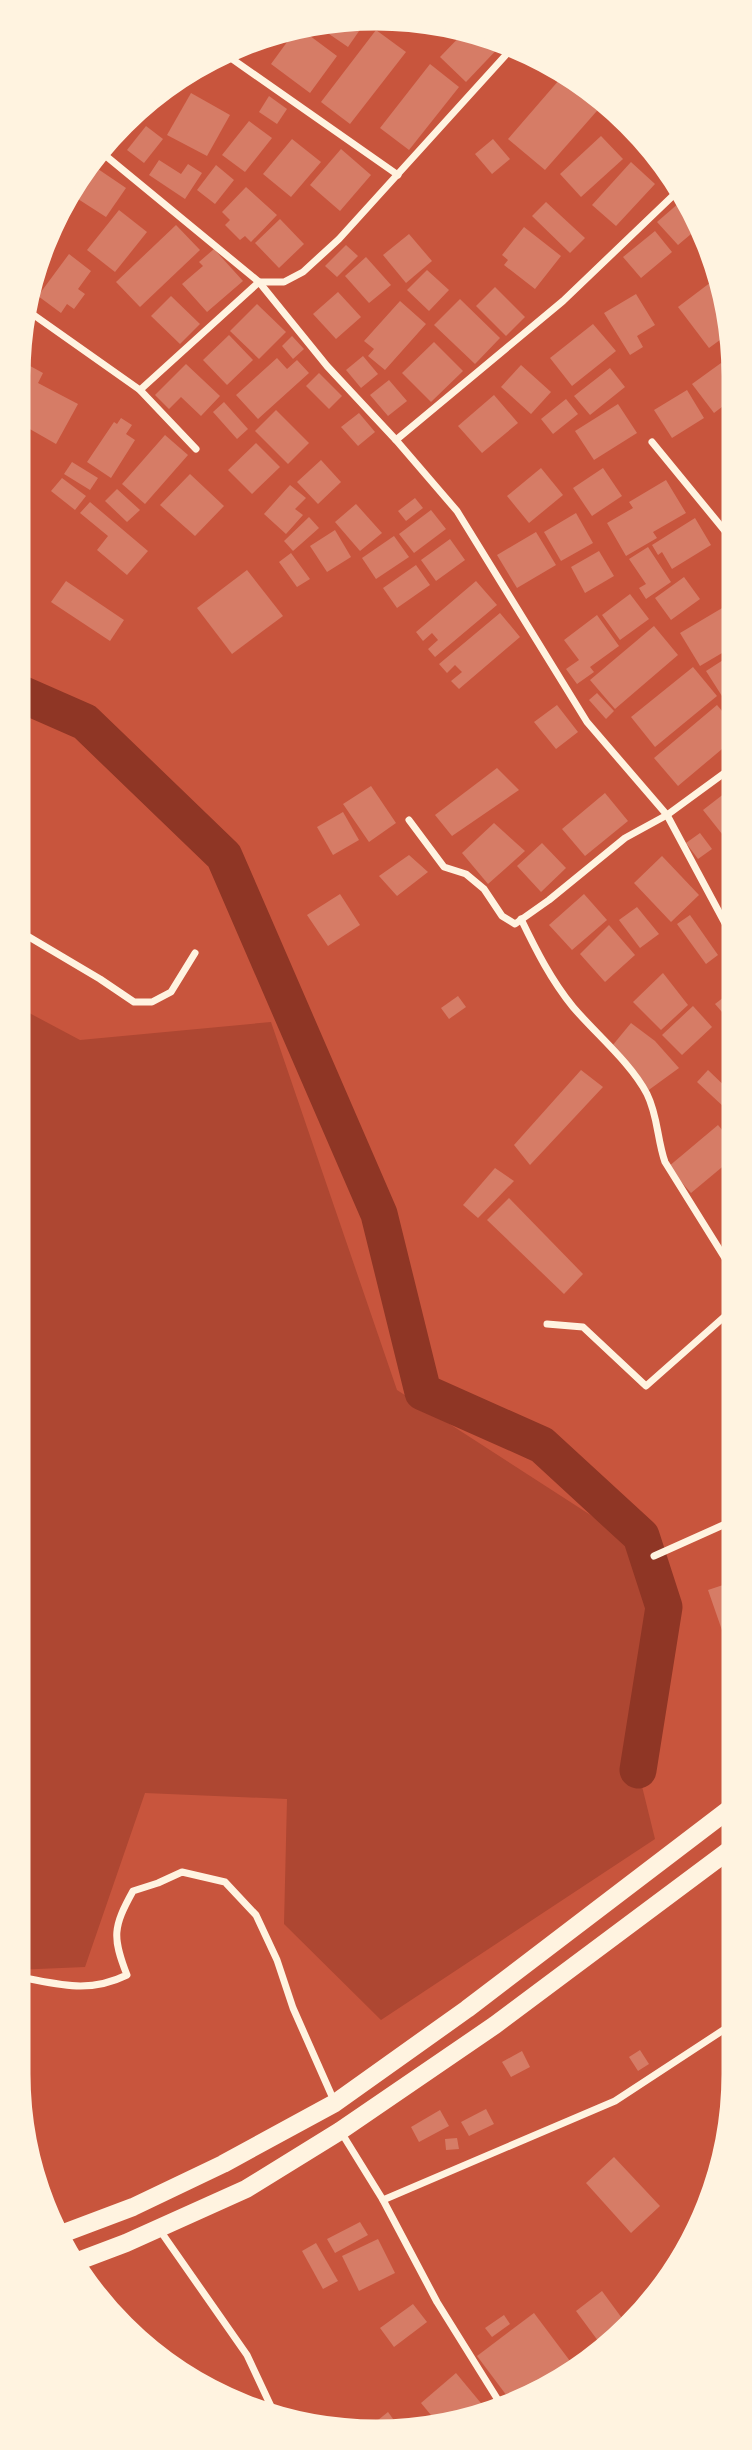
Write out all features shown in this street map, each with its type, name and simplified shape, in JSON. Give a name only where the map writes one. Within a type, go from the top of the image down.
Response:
[{"type":"main road","points":[[64,2233],[145,2201],[223,2164],[335,2103],[467,2009],[726,1812]]},
{"type":"main road","points":[[80,2260],[159,2229],[246,2189],[340,2131],[495,2025],[726,1852]]},
{"type":"street","points":[[140,390],[259,282],[284,282],[303,272],[339,239],[508,52]]},
{"type":"street","points":[[231,58],[398,176]]},
{"type":"street","points":[[106,155],[111,162],[259,282],[327,366],[457,511],[587,722],[667,816],[726,925]]},
{"type":"street","points":[[396,440],[563,301],[675,194]]},
{"type":"street","points":[[32,314],[140,390],[196,449]]},
{"type":"street","points":[[652,442],[726,532]]},
{"type":"street","points":[[409,820],[444,867],[466,874],[484,889],[502,916],[515,924],[625,838],[667,816],[726,771]]},
{"type":"street","points":[[521,919],[546,970],[572,1006],[646,1092],[657,1116],[658,1142],[665,1162],[726,1260]]},
{"type":"street","points":[[26,935],[100,978],[134,1002],[152,1002],[171,992],[195,953]]},
{"type":"street","points":[[547,1324],[583,1327],[646,1386],[726,1315]]},
{"type":"street","points":[[654,1556],[726,1524]]},
{"type":"street","points":[[26,1978],[78,1988],[115,1981],[127,1975],[116,1946],[119,1917],[134,1891],[182,1872],[225,1882],[256,1915],[277,1959],[293,2008],[335,2103]]},
{"type":"street","points":[[383,2200],[615,2101],[726,2028]]},
{"type":"street","points":[[340,2131],[383,2200],[437,2302],[499,2401]]},
{"type":"street","points":[[159,2229],[247,2355],[272,2408]]},
{"type":"shaded area","points":[[26,1011],[80,1040],[271,1022],[397,1390],[654,1556],[638,1770],[655,1839],[381,2020],[284,1924],[287,1799],[145,1793],[85,1967],[26,1969]]},
{"type":"building","points":[[362,27],[348,47],[323,30]]},
{"type":"building","points":[[376,30],[406,52],[350,124],[321,102]]},
{"type":"building","points":[[307,33],[337,56],[310,93],[271,64],[291,37]]},
{"type":"building","points":[[460,36],[498,49],[466,82],[440,57]]},
{"type":"building","points":[[430,64],[459,87],[409,150],[380,128]]},
{"type":"building","points":[[560,79],[600,107],[545,170],[508,139]]},
{"type":"building","points":[[191,93],[230,115],[207,156],[167,135]]},
{"type":"building","points":[[269,96],[287,109],[277,124],[259,112]]},
{"type":"building","points":[[249,121],[272,138],[245,172],[222,155]]},
{"type":"building","points":[[146,126],[163,139],[144,163],[127,150]]},
{"type":"building","points":[[601,136],[623,159],[581,197],[560,174]]},
{"type":"building","points":[[292,139],[321,162],[291,197],[263,174]]},
{"type":"building","points":[[493,139],[510,159],[492,174],[475,154]]},
{"type":"building","points":[[341,149],[371,175],[340,211],[310,185]]},
{"type":"building","points":[[159,160],[181,174],[188,164],[202,173],[185,199],[149,175]]},
{"type":"building","points":[[631,162],[655,184],[616,226],[592,205]]},
{"type":"building","points":[[216,165],[234,180],[215,204],[197,190]]},
{"type":"building","points":[[98,169],[126,188],[106,217],[78,199]]},
{"type":"building","points":[[246,187],[277,215],[251,242],[245,236],[240,240],[225,225],[230,220],[222,212]]},
{"type":"building","points":[[546,202],[585,238],[570,253],[532,216]]},
{"type":"building","points":[[680,202],[694,231],[678,245],[657,222]]},
{"type":"building","points":[[119,210],[147,232],[115,272],[87,250]]},
{"type":"building","points":[[280,219],[304,244],[279,268],[255,243]]},
{"type":"building","points":[[176,225],[200,250],[140,307],[116,282]]},
{"type":"building","points":[[524,227],[561,256],[535,289],[504,265],[508,260],[502,255]]},
{"type":"building","points":[[655,231],[672,252],[641,278],[623,257]]},
{"type":"building","points":[[409,234],[432,261],[406,283],[383,255]]},
{"type":"building","points":[[346,245],[358,256],[337,277],[325,266]]},
{"type":"building","points":[[214,249],[243,281],[207,312],[182,284],[203,266],[199,262]]},
{"type":"building","points":[[69,254],[91,271],[78,289],[85,294],[74,309],[67,304],[61,313],[38,296]]},
{"type":"building","points":[[366,257],[391,285],[369,303],[345,276]]},
{"type":"building","points":[[427,270],[449,290],[429,311],[407,290]]},
{"type":"building","points":[[713,281],[724,337],[709,348],[678,307]]},
{"type":"building","points":[[495,287],[525,317],[506,336],[476,306]]},
{"type":"building","points":[[338,292],[361,317],[336,339],[313,314]]},
{"type":"building","points":[[636,294],[655,325],[637,336],[643,347],[630,355],[604,313]]},
{"type":"building","points":[[171,296],[200,324],[180,344],[151,316]]},
{"type":"building","points":[[460,299],[500,338],[475,364],[434,325]]},
{"type":"building","points":[[400,301],[426,324],[385,370],[368,356],[374,349],[364,341]]},
{"type":"building","points":[[257,304],[286,332],[259,359],[230,331]]},
{"type":"building","points":[[593,324],[616,351],[572,386],[550,358]]},
{"type":"building","points":[[229,335],[253,360],[227,385],[203,360]]},
{"type":"building","points":[[292,336],[304,349],[293,359],[282,346]]},
{"type":"building","points":[[434,342],[463,371],[431,402],[402,373]]},
{"type":"building","points":[[363,356],[378,374],[361,388],[346,370]]},
{"type":"building","points":[[277,358],[287,369],[297,360],[309,373],[258,419],[236,395]]},
{"type":"building","points":[[721,363],[726,369],[726,404],[714,413],[692,384]]},
{"type":"building","points":[[27,364],[43,373],[38,383],[78,404],[56,444],[26,427]]},
{"type":"building","points":[[186,364],[220,396],[201,416],[181,397],[169,409],[155,395]]},
{"type":"building","points":[[521,365],[551,392],[531,414],[501,387]]},
{"type":"building","points":[[610,368],[625,387],[590,415],[574,396]]},
{"type":"building","points":[[319,373],[342,396],[329,409],[306,386]]},
{"type":"building","points":[[389,380],[407,401],[388,416],[370,395]]},
{"type":"building","points":[[687,390],[704,418],[672,438],[654,410]]},
{"type":"building","points":[[494,395],[518,423],[482,453],[458,426]]},
{"type":"building","points":[[566,399],[578,414],[553,434],[541,419]]},
{"type":"building","points":[[224,402],[248,429],[237,439],[213,412]]},
{"type":"building","points":[[618,404],[637,433],[594,460],[575,431]]},
{"type":"building","points":[[276,410],[309,443],[288,464],[255,431]]},
{"type":"building","points":[[359,413],[375,432],[358,446],[341,427]]},
{"type":"building","points":[[121,418],[132,425],[126,434],[135,440],[111,478],[87,462],[114,422],[117,424]]},
{"type":"building","points":[[165,435],[188,455],[145,504],[122,484]]},
{"type":"building","points":[[256,443],[280,467],[252,494],[228,470]]},
{"type":"building","points":[[321,460],[341,482],[318,504],[297,482]]},
{"type":"building","points":[[72,462],[98,478],[90,490],[64,474]]},
{"type":"building","points":[[541,468],[563,495],[529,523],[507,496]]},
{"type":"building","points":[[603,468],[622,496],[592,516],[573,488]]},
{"type":"building","points":[[190,474],[224,506],[195,536],[160,505]]},
{"type":"building","points":[[62,478],[86,496],[75,510],[51,491]]},
{"type":"building","points":[[666,480],[686,513],[653,532],[657,538],[626,556],[607,523],[633,508],[629,502]]},
{"type":"building","points":[[290,485],[306,498],[295,509],[303,515],[286,534],[264,514]]},
{"type":"building","points":[[117,489],[140,510],[127,522],[105,501]]},
{"type":"building","points":[[415,498],[423,508],[406,521],[398,511]]},
{"type":"building","points":[[90,502],[148,551],[127,575],[97,550],[108,536],[80,513]]},
{"type":"building","points":[[356,504],[382,533],[360,551],[335,522]]},
{"type":"building","points":[[431,510],[446,529],[414,553],[399,534]]},
{"type":"building","points":[[576,513],[593,543],[561,561],[544,532]]},
{"type":"building","points":[[309,517],[319,528],[293,551],[284,541]]},
{"type":"building","points":[[695,518],[711,545],[672,569],[662,552],[658,555],[652,545]]},
{"type":"building","points":[[335,530],[351,557],[327,572],[310,546]]},
{"type":"building","points":[[536,532],[556,565],[517,588],[497,555]]},
{"type":"building","points":[[394,536],[409,557],[376,579],[362,558]]},
{"type":"building","points":[[450,539],[465,560],[436,581],[421,560]]},
{"type":"building","points":[[648,547],[671,582],[646,599],[639,588],[646,584],[629,559]]},
{"type":"building","points":[[599,551],[614,576],[585,593],[571,567]]},
{"type":"building","points":[[291,553],[310,579],[297,587],[279,562]]},
{"type":"building","points":[[416,565],[430,585],[397,608],[383,588]]},
{"type":"building","points":[[247,570],[283,616],[232,654],[197,608]]},
{"type":"building","points":[[684,577],[700,599],[671,620],[655,598]]},
{"type":"building","points":[[66,581],[124,620],[110,641],[51,602]]},
{"type":"building","points":[[476,581],[497,605],[435,657],[428,649],[438,640],[432,633],[423,641],[416,632]]},
{"type":"building","points":[[630,594],[649,619],[620,640],[602,615]]},
{"type":"building","points":[[726,606],[726,651],[700,666],[680,633]]},
{"type":"building","points":[[500,613],[520,637],[459,689],[451,681],[462,672],[455,665],[447,673],[439,664]]},
{"type":"building","points":[[597,615],[619,646],[590,667],[594,672],[577,684],[566,669],[579,660],[564,640]]},
{"type":"building","points":[[654,626],[678,655],[615,709],[590,680]]},
{"type":"building","points":[[726,658],[726,702],[706,671]]},
{"type":"building","points":[[693,667],[717,696],[655,747],[631,717]]},
{"type":"building","points":[[597,693],[614,711],[606,719],[589,700]]},
{"type":"building","points":[[557,705],[578,732],[556,749],[534,722]]},
{"type":"building","points":[[717,705],[726,716],[726,746],[678,786],[654,758]]},
{"type":"building","points":[[497,768],[519,790],[452,836],[435,815]]},
{"type":"building","points":[[371,786],[396,823],[369,842],[343,804]]},
{"type":"building","points":[[726,792],[726,839],[703,810]]},
{"type":"building","points":[[605,793],[628,821],[585,856],[562,829]]},
{"type":"building","points":[[343,812],[359,840],[333,855],[317,827]]},
{"type":"building","points":[[494,823],[525,851],[488,884],[462,853]]},
{"type":"building","points":[[700,833],[712,849],[698,859],[686,843]]},
{"type":"building","points":[[542,843],[566,868],[541,892],[517,866]]},
{"type":"building","points":[[409,855],[428,872],[397,896],[379,876]]},
{"type":"building","points":[[662,856],[699,895],[671,922],[634,883]]},
{"type":"building","points":[[340,894],[360,925],[328,946],[307,915]]},
{"type":"building","points":[[584,894],[607,920],[572,950],[549,925]]},
{"type":"building","points":[[637,907],[659,934],[640,948],[619,920]]},
{"type":"building","points":[[690,915],[718,955],[706,964],[677,924]]},
{"type":"building","points":[[609,925],[635,955],[605,982],[580,954]]},
{"type":"building","points":[[663,973],[688,1005],[661,1030],[633,1002]]},
{"type":"building","points":[[726,995],[726,1017],[715,1004]]},
{"type":"building","points":[[458,996],[466,1007],[449,1019],[441,1008]]},
{"type":"building","points":[[693,1006],[712,1027],[682,1055],[662,1035]]},
{"type":"building","points":[[631,1023],[655,1041],[679,1068],[646,1092],[612,1046]]},
{"type":"building","points":[[581,1070],[603,1087],[530,1165],[514,1145]]},
{"type":"building","points":[[708,1070],[726,1087],[726,1107],[725,1108],[697,1082]]},
{"type":"building","points":[[718,1125],[726,1135],[726,1164],[691,1193],[668,1167]]},
{"type":"building","points":[[495,1168],[514,1181],[478,1218],[463,1205]]},
{"type":"building","points":[[509,1198],[583,1274],[564,1294],[487,1220]]},
{"type":"building","points":[[726,1584],[724,1636],[708,1590]]},
{"type":"building","points":[[640,2050],[649,2064],[638,2071],[629,2057]]},
{"type":"building","points":[[522,2051],[530,2067],[511,2077],[502,2062]]},
{"type":"building","points":[[486,2109],[494,2124],[469,2136],[461,2122]]},
{"type":"building","points":[[440,2110],[449,2126],[419,2142],[411,2127]]},
{"type":"building","points":[[457,2138],[459,2149],[446,2150],[445,2139]]},
{"type":"building","points":[[614,2157],[660,2206],[631,2233],[586,2183]]},
{"type":"building","points":[[360,2222],[368,2235],[335,2253],[327,2239]]},
{"type":"building","points":[[378,2239],[395,2273],[359,2291],[342,2256]]},
{"type":"building","points":[[316,2243],[338,2281],[323,2289],[302,2251]]},
{"type":"building","points":[[602,2291],[624,2320],[599,2343],[576,2311]]},
{"type":"building","points":[[413,2304],[427,2322],[394,2347],[380,2328]]},
{"type":"building","points":[[534,2313],[572,2364],[531,2388],[508,2398],[477,2356]]},
{"type":"building","points":[[504,2315],[510,2324],[492,2337],[485,2328]]},
{"type":"building","points":[[456,2373],[484,2406],[434,2419],[421,2403]]},
{"type":"building","points":[[388,2412],[396,2423],[381,2424],[378,2420]]},
{"type":"waterway","points":[[26,696],[85,722],[224,856],[379,1214],[423,1392],[542,1445],[641,1536],[664,1607],[638,1770]]}]
